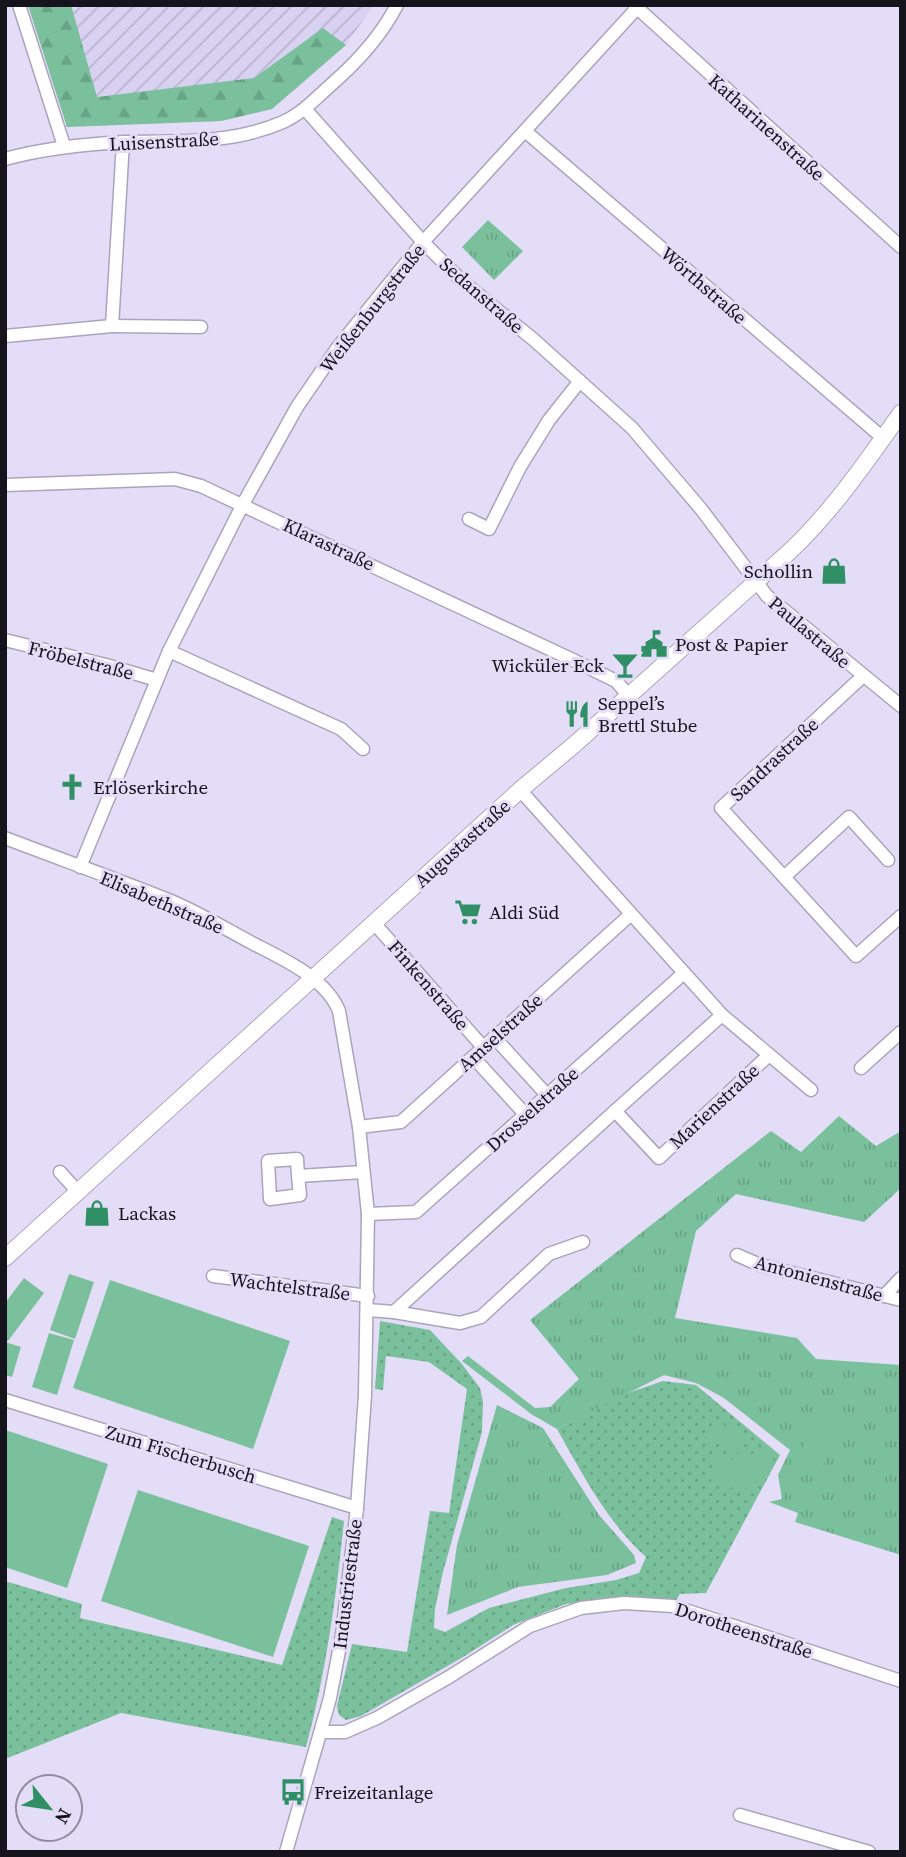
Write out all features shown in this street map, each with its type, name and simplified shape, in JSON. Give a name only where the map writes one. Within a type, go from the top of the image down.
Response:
[{"type":"main road","name":"Augustastraße","points":[[5,1258],[520,790],[811,532],[901,413]]},
{"type":"street","points":[[19,5],[64,146]]},
{"type":"street","name":"Luisenstraße","points":[[5,159],[64,146],[201,141],[237,136],[283,122],[305,109],[343,74],[367,47],[397,5]]},
{"type":"street","name":"Weißenburgstraße","points":[[80,867],[169,652],[283,429],[328,360],[423,242],[636,7]]},
{"type":"street","name":"Katharinenstraße","points":[[636,7],[901,247]]},
{"type":"street","name":"Sedanstraße","points":[[305,109],[423,242],[462,281],[534,340],[632,428],[665,464],[755,583]]},
{"type":"street","name":"Wörthstraße","points":[[525,131],[883,438]]},
{"type":"street","points":[[112,326],[123,142]]},
{"type":"street","points":[[5,336],[112,326],[201,327]]},
{"type":"street","points":[[469,519],[489,529],[541,432],[580,381]]},
{"type":"street","name":"Klarastraße","points":[[5,485],[175,479],[201,486],[616,681],[629,696]]},
{"type":"street","name":"Paulastraße","points":[[755,583],[766,596],[901,706]]},
{"type":"street","name":"Fröbelstraße","points":[[5,640],[157,680]]},
{"type":"street","points":[[169,652],[341,729],[363,749]]},
{"type":"street","name":"Sandrastraße","points":[[863,676],[721,808],[856,956],[901,916]]},
{"type":"street","name":"Marienstraße","points":[[520,790],[722,1015],[811,1090]]},
{"type":"street","points":[[784,877],[849,817],[888,860]]},
{"type":"street","name":"Elisabethstraße","points":[[5,838],[171,901],[282,959],[312,979]]},
{"type":"street","name":"Amselstraße","points":[[359,1127],[401,1122],[630,915]]},
{"type":"street","name":"Finkenstraße","points":[[374,923],[483,1047]]},
{"type":"street","name":"Drosselstraße","points":[[368,1214],[416,1212],[684,973]]},
{"type":"street","name":"Industriestraße","points":[[286,1852],[330,1698],[342,1635],[357,1508],[368,1310],[368,1214],[359,1127],[340,1011],[334,999],[312,979]]},
{"type":"street","points":[[394,1312],[722,1015]]},
{"type":"street","points":[[861,1068],[901,1032]]},
{"type":"street","points":[[494,1037],[547,1094]]},
{"type":"street","name":"Marienstraße","points":[[615,1111],[659,1158],[769,1055]]},
{"type":"street","points":[[472,1057],[525,1114]]},
{"type":"street","points":[[60,1172],[78,1192]]},
{"type":"street","points":[[298,1176],[363,1172]]},
{"type":"street","points":[[368,1310],[460,1323],[481,1317],[549,1254],[583,1242]]},
{"type":"street","name":"Antonienstraße","points":[[737,1255],[760,1265],[901,1300]]},
{"type":"street","name":"Wachtelstraße","points":[[213,1276],[368,1296]]},
{"type":"street","points":[[884,1296],[901,1279]]},
{"type":"street","name":"Zum Fischerbusch","points":[[5,1400],[357,1508]]},
{"type":"street","name":"Dorotheenstraße","points":[[321,1732],[345,1732],[377,1718],[530,1626],[581,1608],[624,1603],[673,1605],[901,1681]]},
{"type":"street","points":[[740,1815],[869,1852]]},
{"type":"shaded area","points":[[28,5],[374,5],[346,45],[272,109],[221,121],[67,127]]},
{"type":"green space","points":[[28,5],[71,5],[97,97],[254,78],[323,28],[346,45],[272,109],[221,121],[67,127]]},
{"type":"green space","points":[[488,220],[523,251],[494,280],[462,247]]},
{"type":"green space","points":[[839,1116],[876,1146],[901,1131],[901,1188],[864,1222],[736,1194],[696,1231],[675,1318],[797,1338],[816,1359],[901,1365],[901,1555],[795,1522],[798,1513],[769,1502],[782,1499],[778,1475],[790,1450],[724,1398],[696,1383],[664,1375],[557,1429],[531,1414],[462,1361],[468,1356],[535,1408],[550,1407],[579,1379],[530,1320],[771,1131],[801,1152]]},
{"type":"green space","points":[[69,1274],[94,1282],[75,1339],[50,1330]]},
{"type":"green space","points":[[24,1278],[44,1293],[8,1341],[5,1339],[5,1303]]},
{"type":"green space","points":[[110,1280],[290,1341],[253,1449],[73,1388]]},
{"type":"green space","points":[[380,1321],[430,1330],[480,1388],[483,1402],[482,1432],[443,1572],[434,1628],[445,1632],[489,1608],[639,1573],[646,1557],[619,1529],[586,1480],[557,1429],[622,1395],[663,1381],[696,1385],[780,1455],[706,1593],[680,1594],[676,1600],[630,1596],[566,1604],[513,1625],[361,1716],[346,1720],[339,1715],[337,1706],[352,1644],[407,1652],[430,1511],[449,1513],[467,1389],[429,1362],[386,1356],[383,1390],[375,1389]]},
{"type":"green space","points":[[49,1333],[74,1340],[57,1395],[32,1387]]},
{"type":"green space","points":[[5,1342],[21,1347],[12,1377],[5,1375]]},
{"type":"green space","points":[[497,1405],[543,1428],[599,1515],[634,1555],[636,1563],[607,1575],[518,1587],[447,1615],[457,1545]]},
{"type":"green space","points":[[822,1410],[845,1422],[818,1475],[795,1463]]},
{"type":"green space","points":[[715,1421],[747,1436],[739,1454],[707,1439]]},
{"type":"green space","points":[[5,1430],[108,1464],[67,1588],[5,1567]]},
{"type":"green space","points":[[764,1447],[771,1452],[774,1462],[764,1482],[742,1489],[711,1482],[714,1458],[741,1460]]},
{"type":"green space","points":[[138,1490],[309,1546],[273,1657],[101,1601]]},
{"type":"green space","points":[[332,1517],[344,1521],[341,1550],[325,1663],[306,1747],[121,1713],[5,1759],[5,1581],[82,1604],[80,1618],[282,1665]]},
{"type":"place","name":"Schollin","points":[[834,571]]},
{"type":"place","name":"Post & Papier","points":[[654,644]]},
{"type":"place","name":"Wicküler Eck","points":[[625,665]]},
{"type":"place","name":"Seppel’s Brettl Stube","points":[[577,714]]},
{"type":"place","name":"Erlöserkirche","points":[[72,787]]},
{"type":"place","name":"Aldi Süd","points":[[468,912]]},
{"type":"place","name":"Lackas","points":[[97,1213]]},
{"type":"place","name":"Freizeitanlage","points":[[293,1792]]}]
